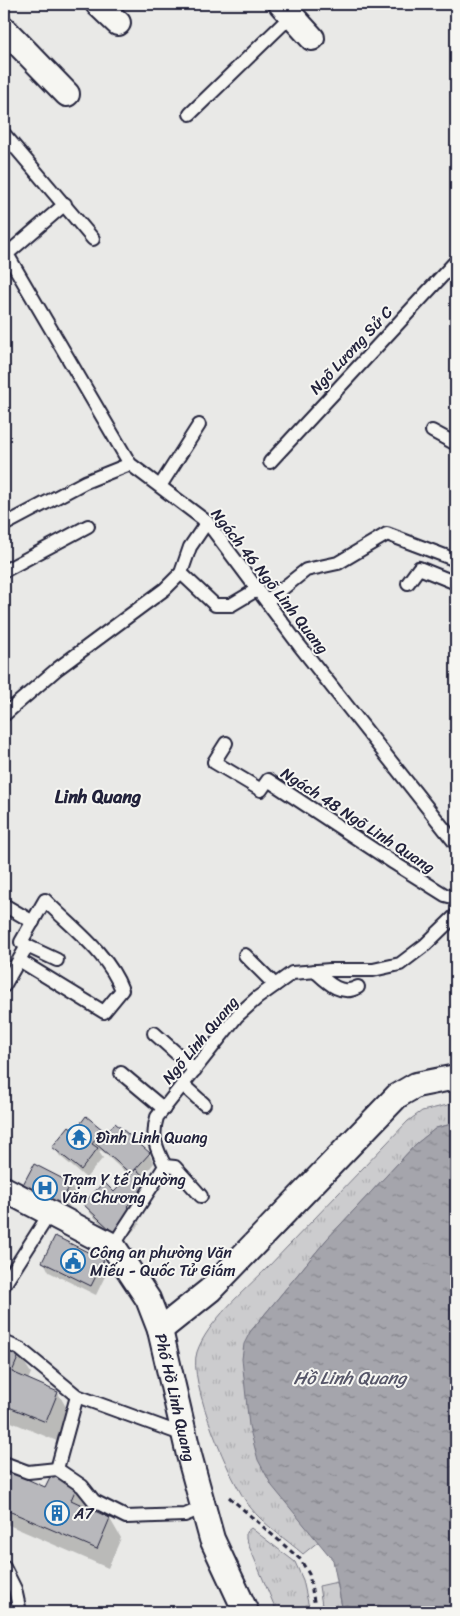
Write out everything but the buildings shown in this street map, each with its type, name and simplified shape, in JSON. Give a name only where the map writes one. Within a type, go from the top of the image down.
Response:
[{"type":"street","points":[[98,4],[118,24]]},
{"type":"street","points":[[286,10],[312,38]]},
{"type":"street","points":[[4,30],[67,94]]},
{"type":"street","name":"Phố Hồ Linh Quang","points":[[246,1612],[212,1539],[184,1435],[160,1330],[210,1290],[397,1096],[416,1085],[456,1076]]},
{"type":"street","points":[[4,1189],[113,1246],[148,1298],[160,1330]]},
{"type":"lane","points":[[190,114],[286,10]]},
{"type":"lane","points":[[4,134],[94,239]]},
{"type":"lane","name":"Ngách 46 Ngõ Linh Quang","points":[[65,204],[6,254],[130,464],[207,522],[456,844]]},
{"type":"lane","name":"Ngõ Lương Sử C","points":[[270,462],[456,261]]},
{"type":"lane","points":[[160,486],[199,425]]},
{"type":"lane","points":[[432,431],[456,444]]},
{"type":"lane","points":[[4,525],[85,482],[130,464]]},
{"type":"lane","points":[[4,715],[57,669],[165,589],[181,573],[190,547],[207,522]]},
{"type":"lane","points":[[4,571],[88,526]]},
{"type":"lane","points":[[267,601],[306,570],[338,563],[387,534],[456,560]]},
{"type":"lane","points":[[434,573],[442,555]]},
{"type":"lane","points":[[408,583],[419,568],[456,583]]},
{"type":"lane","points":[[181,573],[216,605],[231,606],[258,589]]},
{"type":"lane","name":"Ngách 48 Ngõ Linh Quang","points":[[226,743],[214,762],[261,790],[268,780],[394,863],[445,895],[456,898]]},
{"type":"lane","points":[[18,960],[104,1012],[122,990],[117,978],[104,958],[45,900],[21,942],[57,960]]},
{"type":"lane","points":[[4,906],[33,922]]},
{"type":"lane","name":"Ngõ Linh Quang","points":[[165,1166],[154,1144],[153,1131],[157,1117],[237,1016],[292,973],[373,970],[400,964],[425,945],[456,915]]},
{"type":"lane","points":[[4,986],[27,946]]},
{"type":"lane","points":[[245,955],[275,985]]},
{"type":"lane","points":[[315,971],[327,982],[343,991],[351,991],[358,987]]},
{"type":"lane","points":[[154,1033],[195,1070]]},
{"type":"lane","points":[[121,1072],[164,1109]]},
{"type":"lane","points":[[184,1085],[204,1104]]},
{"type":"lane","points":[[113,1246],[165,1166],[176,1167],[201,1196]]},
{"type":"lane","points":[[4,1284],[50,1213]]},
{"type":"lane","points":[[4,1342],[20,1349],[78,1396],[184,1435]]},
{"type":"lane","points":[[57,1469],[78,1396]]},
{"type":"lane","points":[[4,1463],[28,1472],[57,1469],[82,1486],[94,1501],[126,1517],[180,1515],[204,1507]]},
{"type":"lane","points":[[4,1567],[15,1589],[20,1612]]},
{"type":"path","points":[[229,1497],[300,1559],[309,1574],[316,1612]]},
{"type":"green space","points":[[456,1103],[456,1123],[436,1128],[416,1144],[327,1239],[250,1332],[300,1518],[319,1541],[303,1554],[256,1514],[232,1476],[212,1431],[204,1407],[198,1385],[197,1352],[209,1329],[228,1307],[408,1121],[422,1111]]},
{"type":"green space","points":[[251,1528],[295,1562],[303,1580],[310,1612],[277,1612],[246,1539],[246,1532]]},
{"type":"green space","points":[[337,1582],[343,1612],[323,1612],[319,1586]]},
{"type":"water","name":"Hồ Linh Quang","points":[[456,1123],[456,1612],[343,1612],[333,1560],[272,1486],[258,1460],[249,1426],[242,1359],[244,1344],[250,1332],[327,1239],[416,1144],[436,1128]]},
{"type":"place","name":"Đình Linh Quang","points":[[79,1137]]},
{"type":"place","name":"Trạm Y tế phường Văn Chương","points":[[45,1188]]},
{"type":"place","name":"Công an phường Văn Miếu - Quốc Tử Giám","points":[[73,1261]]},
{"type":"place","name":"A7","points":[[57,1513]]},
{"type":"district","name":"Linh Quang","points":[[98,797]]}]
